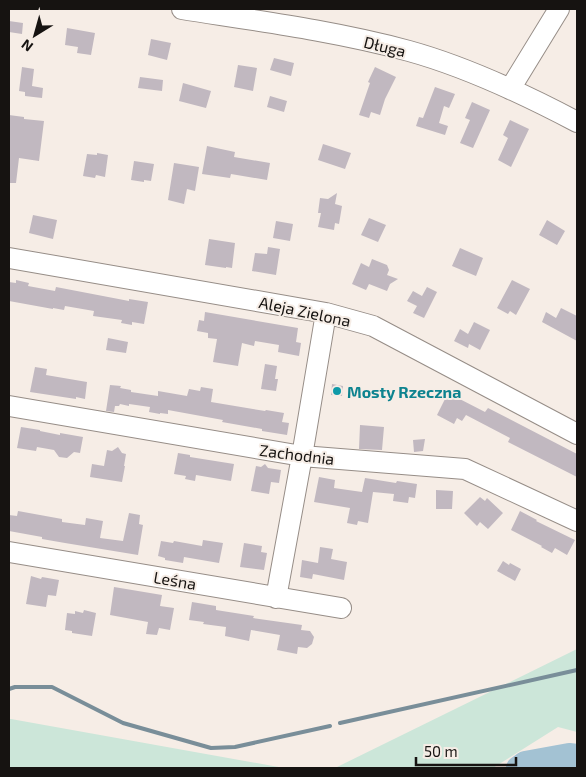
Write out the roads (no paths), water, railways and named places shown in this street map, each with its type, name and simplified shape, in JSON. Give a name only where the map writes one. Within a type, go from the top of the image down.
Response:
[{"type":"street","name":"Długa","points":[[182,9],[335,33],[410,52],[462,69],[510,89],[577,122]]},
{"type":"street","points":[[510,89],[559,9]]},
{"type":"street","name":"Aleja Zielona","points":[[9,258],[326,313],[373,326],[577,434]]},
{"type":"street","points":[[276,598],[326,313]]},
{"type":"street","name":"Zachodnia","points":[[9,406],[302,456],[465,469],[577,521]]},
{"type":"street","name":"Leśna","points":[[9,552],[341,608]]},
{"type":"waterway","points":[[340,723],[577,670]]},
{"type":"waterway","points":[[9,689],[15,687],[52,687],[123,723],[211,748],[235,747],[330,726]]},
{"type":"waterway","points":[[518,768],[525,763],[569,755],[577,756]]},
{"type":"place","name":"Mosty Rzeczna","points":[[337,391]]}]
